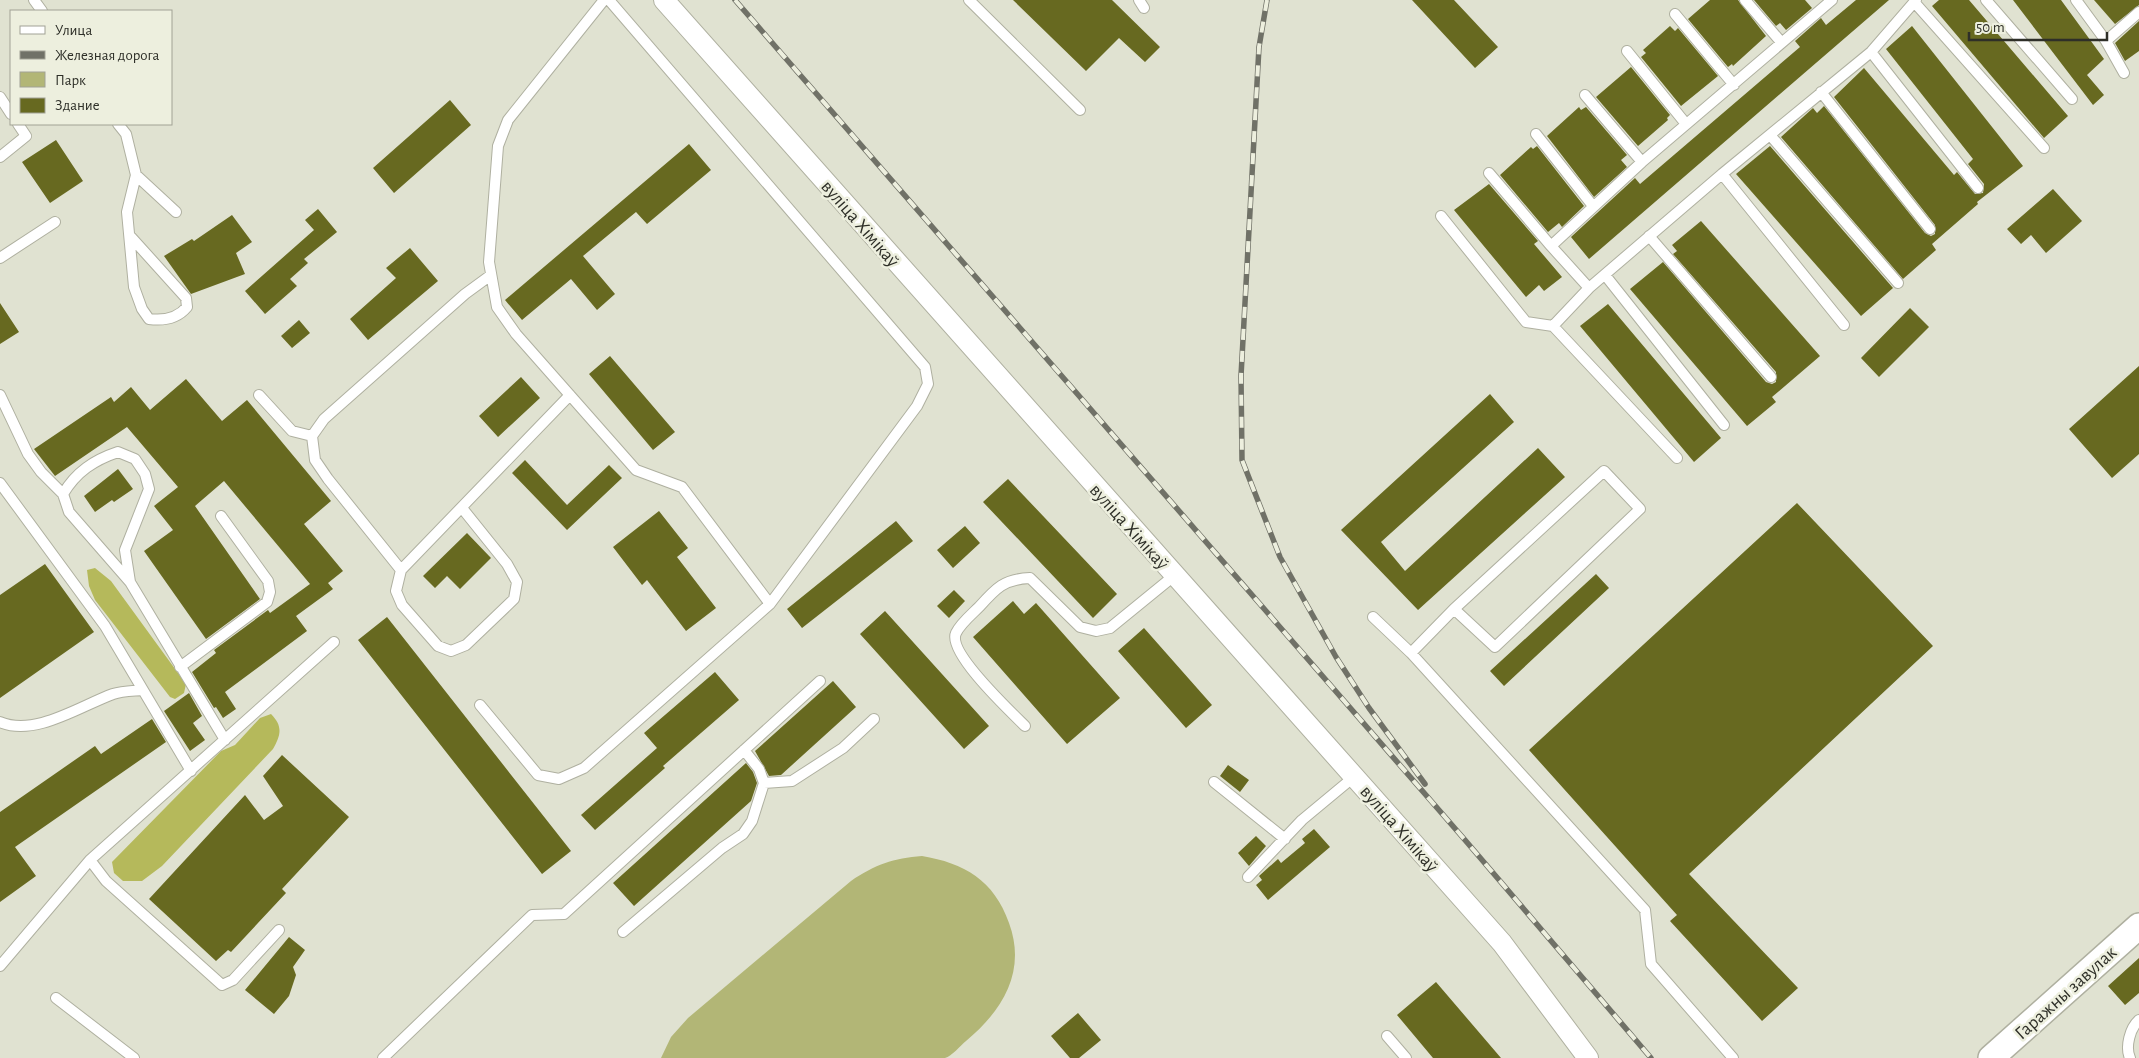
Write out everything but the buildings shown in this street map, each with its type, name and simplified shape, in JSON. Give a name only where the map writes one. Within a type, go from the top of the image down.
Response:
[{"type":"street","name":"вуліца Хімікаў","points":[[664,0],[1502,943],[1588,1058]]},
{"type":"street","name":"Гаражны завулак","points":[[1992,1058],[2139,926]]},
{"type":"lane","points":[[604,0],[508,120],[498,146],[489,262],[496,307],[516,334],[636,470],[682,487],[770,604]]},
{"type":"lane","points":[[480,705],[538,775],[559,778],[584,768],[770,604],[917,406],[928,384],[925,367],[609,0]]},
{"type":"lane","points":[[969,0],[1080,110]]},
{"type":"lane","points":[[1745,0],[1781,42]]},
{"type":"lane","points":[[1986,0],[2072,98]]},
{"type":"lane","points":[[2076,0],[2106,42],[2124,73]]},
{"type":"lane","points":[[1551,246],[1642,162],[1830,1]]},
{"type":"lane","points":[[1553,326],[1589,288],[1649,236],[1870,52],[1915,1],[2044,148]]},
{"type":"lane","points":[[2106,42],[2139,12]]},
{"type":"lane","points":[[1675,14],[1734,85]]},
{"type":"lane","points":[[1627,51],[1686,124]]},
{"type":"lane","points":[[1870,52],[1978,188]]},
{"type":"lane","points":[[1821,92],[1930,229]]},
{"type":"lane","points":[[1585,95],[1642,162]]},
{"type":"lane","points":[[0,97],[10,112]]},
{"type":"lane","points":[[0,156],[26,136],[19,125]]},
{"type":"lane","points":[[119,125],[126,134],[136,176],[127,212],[131,237],[134,287],[142,309],[149,319],[162,321],[182,314],[187,307],[186,298],[131,237]]},
{"type":"lane","points":[[1536,134],[1593,206]]},
{"type":"lane","points":[[1770,135],[1898,283]]},
{"type":"lane","points":[[1488,173],[1589,288]]},
{"type":"lane","points":[[1722,174],[1844,325]]},
{"type":"lane","points":[[136,176],[176,212]]},
{"type":"lane","points":[[1441,216],[1526,322],[1553,326],[1677,458]]},
{"type":"lane","points":[[0,258],[55,222]]},
{"type":"lane","points":[[1649,236],[1771,377]]},
{"type":"lane","points":[[401,570],[328,479],[316,460],[312,436],[324,419],[465,294],[491,275]]},
{"type":"lane","points":[[1605,275],[1724,425]]},
{"type":"lane","points":[[0,395],[28,454],[41,472],[63,494],[69,512],[130,582],[225,740]]},
{"type":"lane","points":[[259,395],[292,431],[312,436]]},
{"type":"lane","points":[[462,508],[507,564],[517,582],[514,599],[466,646],[451,651],[438,646],[402,605],[396,591],[401,570],[570,395]]},
{"type":"lane","points":[[63,494],[72,480],[98,459],[118,452],[135,459],[146,474],[149,488],[125,550],[130,582]]},
{"type":"lane","points":[[1411,653],[1454,609],[1604,471],[1640,509],[1495,648],[1454,609]]},
{"type":"lane","points":[[0,483],[105,626],[191,770]]},
{"type":"lane","points":[[180,667],[267,602],[270,592],[268,581],[221,516]]},
{"type":"lane","points":[[1025,726],[963,660],[955,645],[956,633],[996,589],[1013,579],[1030,578],[1080,627],[1096,631],[1110,628],[1174,575]]},
{"type":"lane","points":[[1374,617],[1411,653],[1645,910],[1651,964],[1733,1058]]},
{"type":"lane","points":[[0,966],[90,860],[334,642]]},
{"type":"lane","points":[[383,1058],[532,915],[564,914],[820,681]]},
{"type":"lane","points":[[0,722],[11,727],[52,721],[114,694],[143,690]]},
{"type":"lane","points":[[764,783],[792,781],[843,748],[874,719]]},
{"type":"lane","points":[[623,932],[722,848],[743,834],[752,821],[764,783],[759,769],[744,750]]},
{"type":"lane","points":[[1248,877],[1302,820],[1354,776]]},
{"type":"lane","points":[[1214,782],[1285,839]]},
{"type":"lane","points":[[90,860],[106,881],[222,985],[233,980],[279,930]]},
{"type":"lane","points":[[56,998],[134,1058]]},
{"type":"lane","points":[[2130,1058],[2127,1052],[2133,1025],[2139,1020]]},
{"type":"lane","points":[[1387,1036],[1406,1058]]},
{"type":"green space","points":[[95,568],[111,581],[186,684],[184,693],[175,699],[170,697],[95,600],[89,586],[87,570]]},
{"type":"green space","points":[[271,714],[278,723],[280,731],[273,749],[162,866],[142,881],[123,881],[114,873],[112,862],[221,751],[235,745],[260,718]]},
{"type":"green space","points":[[922,856],[951,863],[976,876],[986,885],[1003,908],[1014,941],[1015,958],[1013,974],[1008,989],[990,1017],[950,1055],[945,1058],[661,1058],[671,1037],[688,1018],[851,881],[885,863],[902,858]]},
{"type":"railway","points":[[735,0],[1465,840],[1651,1058]]},
{"type":"railway","points":[[1267,0],[1259,47],[1241,376],[1242,460],[1280,557],[1336,657],[1369,708],[1425,784]]}]
